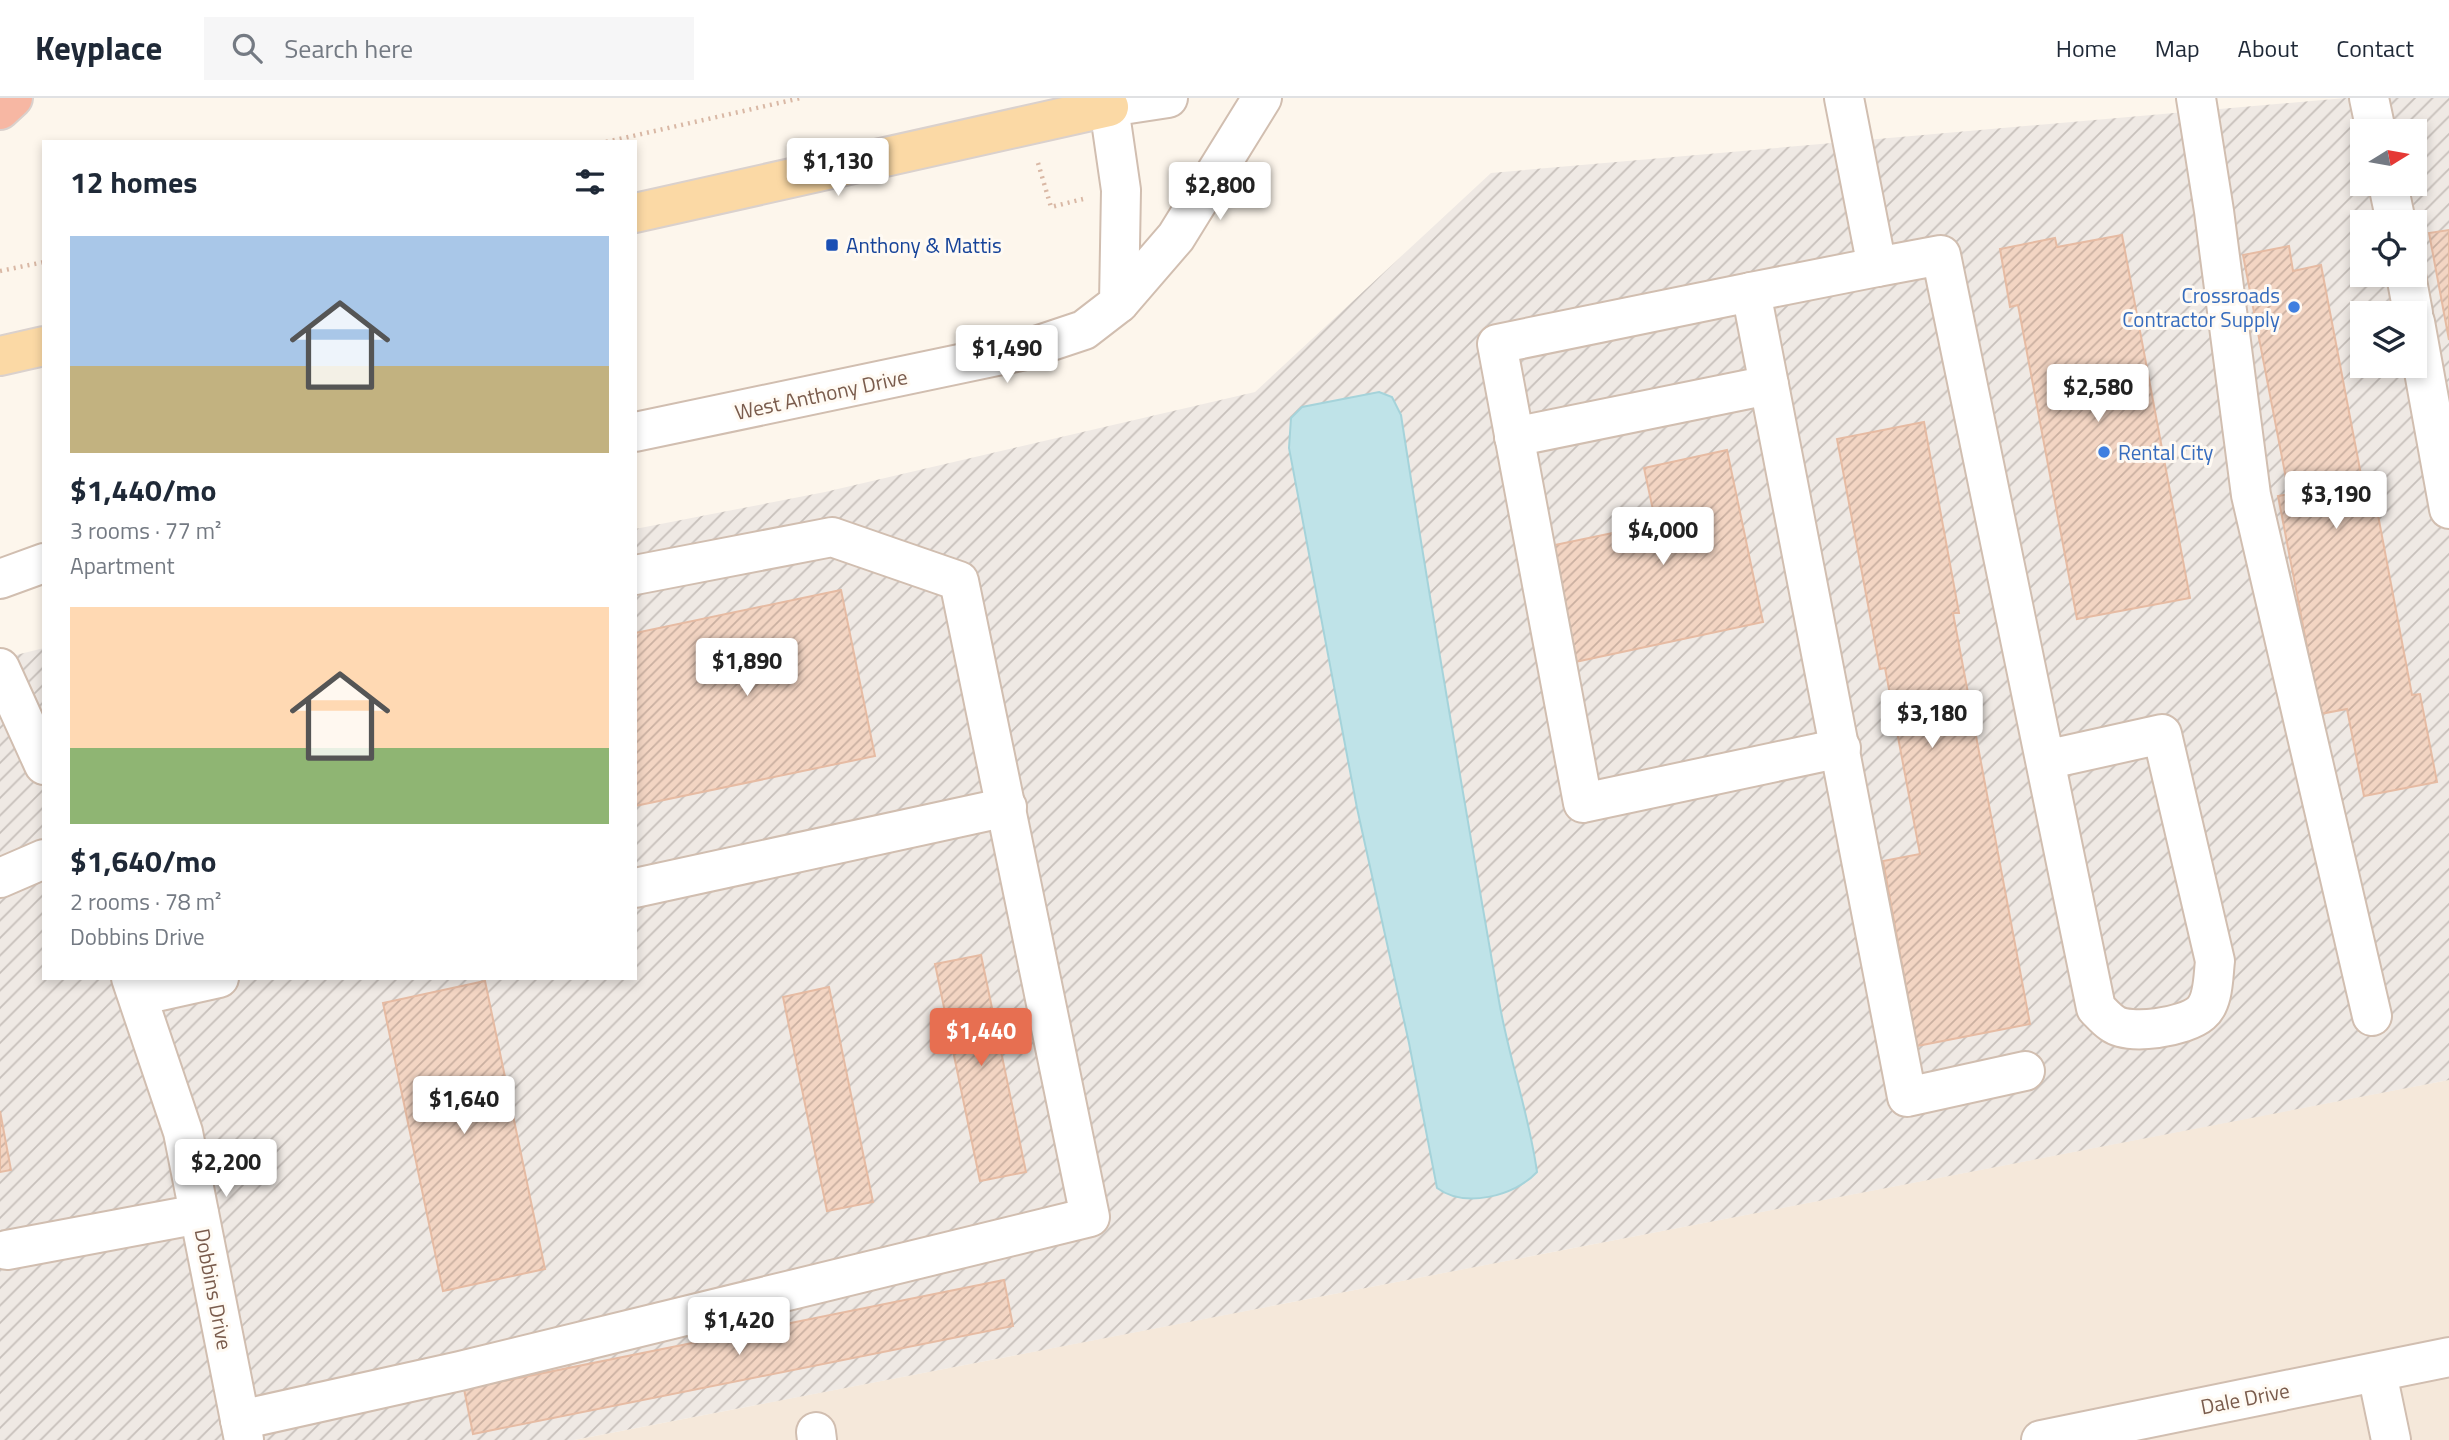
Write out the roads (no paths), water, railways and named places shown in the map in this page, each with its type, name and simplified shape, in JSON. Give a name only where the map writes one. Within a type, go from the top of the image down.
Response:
[{"type":"highway","points":[[0,110],[13,98]]},
{"type":"main road","points":[[637,213],[1109,107]]},
{"type":"main road","points":[[0,356],[42,346]]},
{"type":"street","points":[[1119,303],[1122,203],[1109,107],[1168,98]]},
{"type":"street","name":"West Anthony Drive","points":[[637,432],[1021,351],[1084,330],[1119,303],[1176,237],[1262,98]]},
{"type":"street","points":[[1844,98],[1877,267]]},
{"type":"street","points":[[2196,98],[2214,211],[2251,495],[2372,1016]]},
{"type":"street","points":[[2369,98],[2373,119]]},
{"type":"street","points":[[1840,748],[1583,803],[1497,344],[1941,255],[2096,1008],[2113,1025],[2137,1030],[2170,1026],[2201,1013],[2210,998],[2215,961],[2162,734],[2045,760]]},
{"type":"street","points":[[1751,292],[1907,1097],[2025,1071]]},
{"type":"street","points":[[2425,378],[2449,509]]},
{"type":"street","points":[[1514,437],[1769,384]]},
{"type":"street","points":[[242,1430],[460,1371],[1090,1217],[959,581],[832,537],[637,575]]},
{"type":"street","points":[[0,579],[42,564]]},
{"type":"street","points":[[0,668],[42,761]]},
{"type":"street","points":[[637,888],[1007,807]]},
{"type":"street","points":[[0,878],[42,860]]},
{"type":"street","points":[[134,987],[200,980]]},
{"type":"street","name":"Dobbins Drive","points":[[134,987],[183,1132],[242,1430]]},
{"type":"street","points":[[7,1250],[199,1214]]},
{"type":"street","name":"Dale Drive","points":[[2041,1440],[2449,1357]]},
{"type":"street","points":[[2377,1373],[2391,1440]]},
{"type":"water","points":[[1379,392],[1392,397],[1401,415],[1499,1001],[1537,1172],[1515,1188],[1488,1197],[1461,1197],[1437,1188],[1409,1043],[1357,808],[1289,448],[1291,418],[1302,407]]},
{"type":"place","name":"Anthony & Mattis","points":[[832,245]]},
{"type":"place","name":"Crossroads Contractor Supply","points":[[2294,307]]},
{"type":"place","name":"Rental City","points":[[2104,452]]}]
